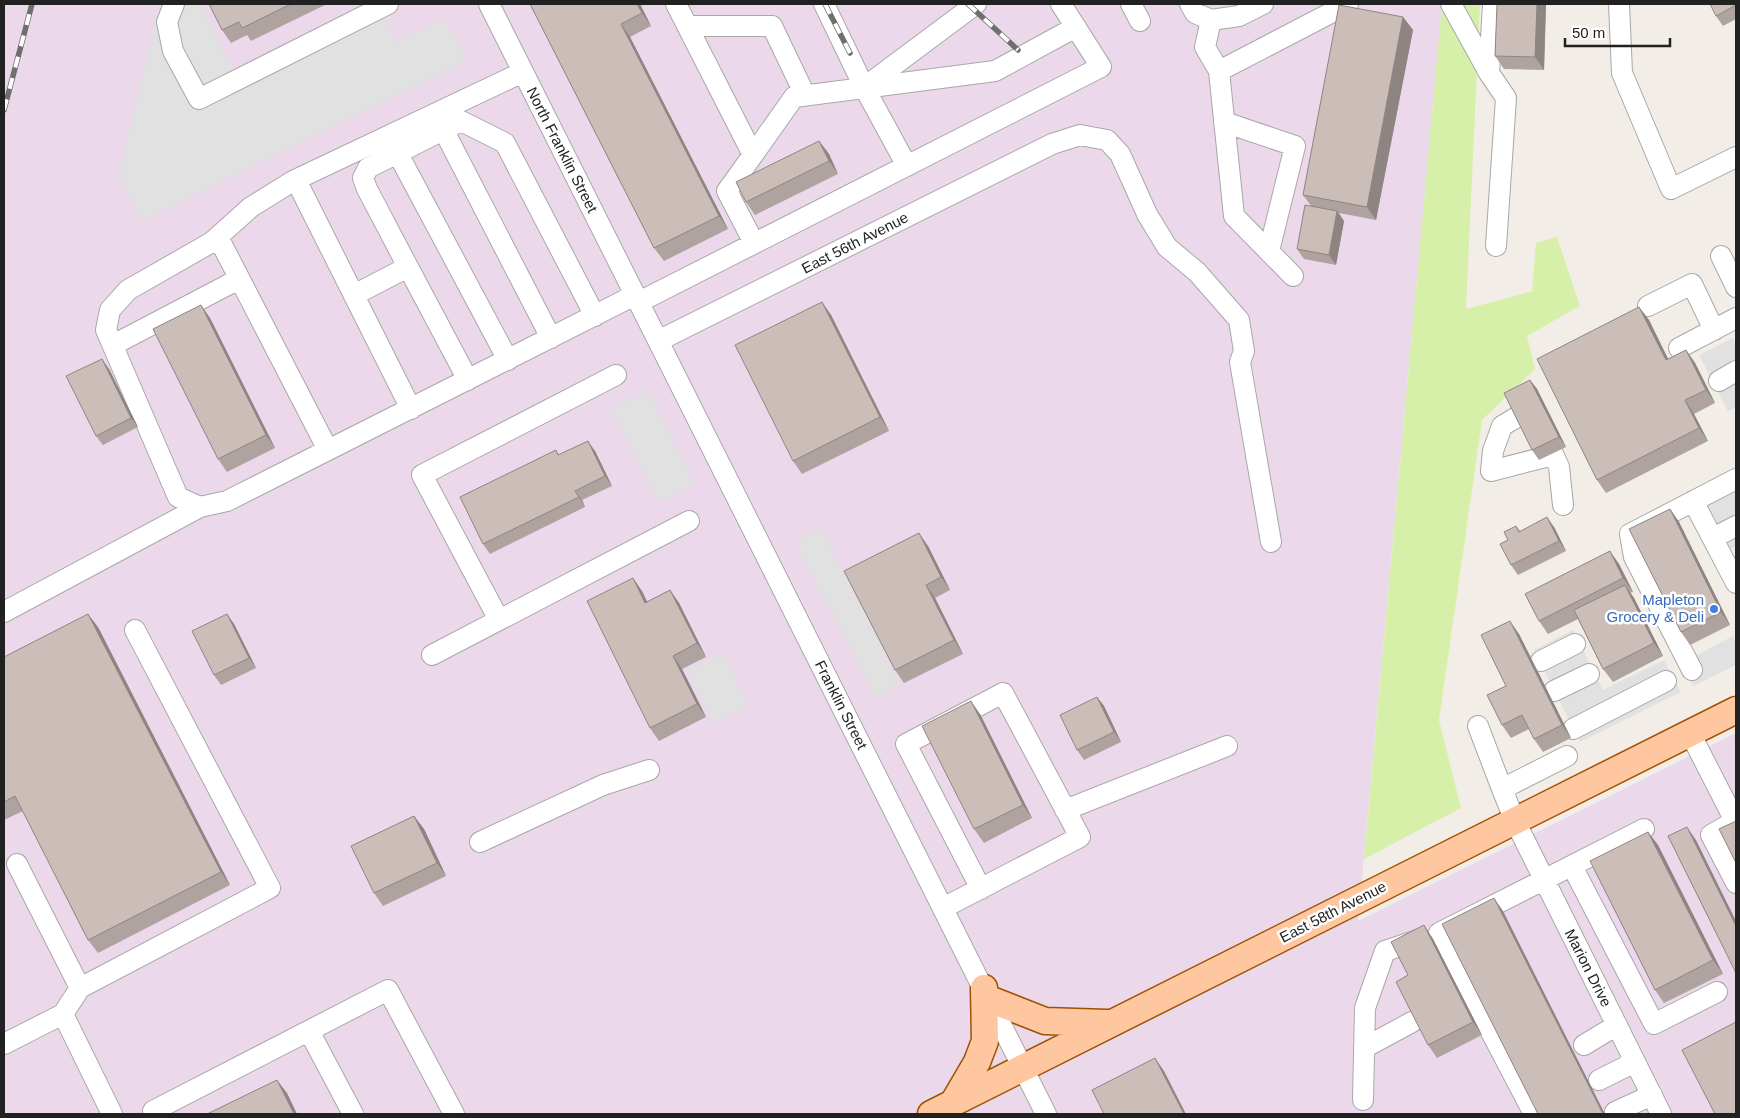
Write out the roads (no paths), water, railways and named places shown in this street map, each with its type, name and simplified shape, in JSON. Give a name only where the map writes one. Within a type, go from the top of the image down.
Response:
[{"type":"main road","name":"East 58th Avenue","points":[[930,1114],[1736,710]]},
{"type":"main road","points":[[953,1102],[977,1062],[985,1041],[986,994],[1045,1021],[1110,1023]]},
{"type":"street","points":[[174,4],[168,22],[173,51],[199,99],[388,4]]},
{"type":"street","name":"North Franklin Street","points":[[489,4],[637,298]]},
{"type":"street","points":[[676,4],[753,155]]},
{"type":"street","points":[[824,4],[864,87],[907,166]]},
{"type":"street","points":[[864,87],[976,4]]},
{"type":"street","points":[[4,612],[200,507],[227,501],[594,316],[754,243],[1101,67],[1061,4]]},
{"type":"street","points":[[1190,4],[1195,13],[1211,20],[1239,16],[1263,4]]},
{"type":"street","points":[[1219,71],[1348,4]]},
{"type":"street","points":[[1451,4],[1489,73],[1506,98],[1496,246]]},
{"type":"street","points":[[1489,73],[1493,4]]},
{"type":"street","points":[[1619,4],[1622,72],[1671,189],[1736,157]]},
{"type":"street","points":[[1211,20],[1205,47],[1219,71],[1234,216],[1293,276]]},
{"type":"street","points":[[687,26],[772,26],[805,95]]},
{"type":"street","points":[[754,243],[727,191],[794,97],[995,72],[1076,26]]},
{"type":"street","points":[[200,507],[178,497],[106,330],[110,310],[128,290],[218,237],[251,207],[296,180],[523,72]]},
{"type":"street","points":[[468,380],[367,189],[363,178],[368,168],[443,128],[462,121],[504,143],[594,316]]},
{"type":"street","points":[[1224,122],[1295,146],[1269,251]]},
{"type":"street","points":[[443,128],[551,338]]},
{"type":"street","name":"East 56th Avenue","points":[[658,341],[1052,144],[1080,135],[1107,140],[1120,154],[1147,214],[1167,247],[1197,272],[1239,320],[1244,351],[1240,362],[1271,542]]},
{"type":"street","points":[[397,152],[508,360]]},
{"type":"street","points":[[296,180],[411,409]]},
{"type":"street","points":[[218,237],[328,450]]},
{"type":"street","points":[[1721,256],[1736,287]]},
{"type":"street","points":[[354,295],[408,267]]},
{"type":"street","points":[[112,345],[239,279]]},
{"type":"street","points":[[1648,306],[1692,284],[1714,330]]},
{"type":"street","name":"Franklin Street","points":[[637,298],[1046,1114]]},
{"type":"street","points":[[1679,348],[1736,318]]},
{"type":"street","points":[[1719,381],[1736,371]]},
{"type":"street","points":[[498,620],[422,475],[616,375]]},
{"type":"street","points":[[1553,455],[1559,467],[1563,505]]},
{"type":"street","points":[[1692,670],[1634,557],[1630,534],[1697,508],[1736,479]]},
{"type":"street","points":[[1697,508],[1713,538],[1731,558],[1736,582]]},
{"type":"street","points":[[432,655],[689,521]]},
{"type":"street","points":[[1713,538],[1736,526]]},
{"type":"street","points":[[4,1044],[63,1014],[80,988],[270,888],[135,630]]},
{"type":"street","points":[[1541,661],[1574,644]]},
{"type":"street","points":[[1554,691],[1589,674]]},
{"type":"street","points":[[1573,729],[1666,681]]},
{"type":"street","points":[[943,908],[1080,837],[1003,693],[906,744],[981,888]]},
{"type":"street","name":"Marion Drive","points":[[1478,726],[1515,821],[1661,1114]]},
{"type":"street","points":[[1690,733],[1736,820],[1711,835],[1736,883]]},
{"type":"street","points":[[1065,810],[1227,746]]},
{"type":"street","points":[[1502,789],[1567,756]]},
{"type":"street","points":[[480,842],[603,785],[649,770]]},
{"type":"street","points":[[1363,1100],[1365,1008],[1385,951],[1439,933],[1644,829]]},
{"type":"street","points":[[17,864],[80,988]]},
{"type":"street","points":[[1572,866],[1654,1024],[1717,992]]},
{"type":"street","points":[[1574,939],[1602,923]]},
{"type":"street","points":[[1439,933],[1534,1114]]},
{"type":"street","points":[[153,1111],[388,990],[454,1114]]},
{"type":"street","points":[[63,1014],[112,1114]]},
{"type":"street","points":[[1364,1048],[1412,1022]]},
{"type":"street","points":[[1584,1045],[1617,1025]]},
{"type":"street","points":[[308,1031],[353,1114]]},
{"type":"street","points":[[1600,1080],[1635,1062]]},
{"type":"street","points":[[1615,1112],[1652,1095]]},
{"type":"railway","points":[[4,110],[32,4]]},
{"type":"railway","points":[[825,4],[850,53]]},
{"type":"railway","points":[[968,4],[1018,50]]},
{"type":"place","name":"Mapleton Grocery & Deli","points":[[1714,609]]}]
